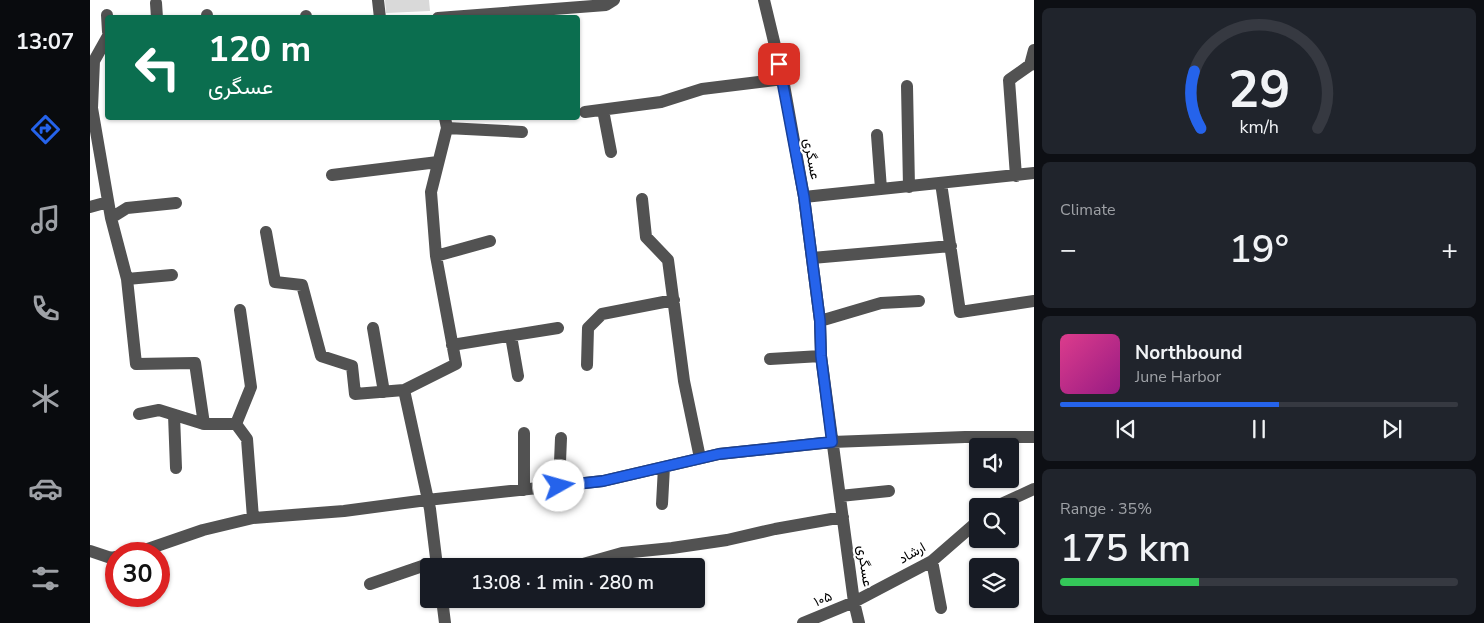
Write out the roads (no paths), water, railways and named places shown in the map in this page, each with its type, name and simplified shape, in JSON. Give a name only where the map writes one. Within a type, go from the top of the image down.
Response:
[{"type":"street","points":[[378,0],[380,15]]},
{"type":"street","points":[[477,15],[606,5],[614,0]]},
{"type":"street","name":"عسگری","points":[[764,0],[783,80],[804,197],[820,321],[821,356],[832,442],[854,602],[859,623]]},
{"type":"street","points":[[156,3],[157,15]]},
{"type":"street","points":[[105,39],[92,60],[92,108],[111,218],[127,279],[136,364],[195,363],[204,424]]},
{"type":"street","points":[[1016,176],[1009,80],[1032,65],[1034,50]]},
{"type":"street","points":[[92,60],[105,62]]},
{"type":"street","points":[[585,112],[661,102],[702,89],[783,80]]},
{"type":"street","points":[[907,86],[909,186]]},
{"type":"street","points":[[603,110],[611,152]]},
{"type":"street","points":[[266,232],[275,282],[302,285],[321,356],[352,366],[355,394],[404,390],[456,364],[436,256],[431,192],[446,123],[522,132]]},
{"type":"street","points":[[877,135],[881,190]]},
{"type":"street","points":[[332,175],[438,162]]},
{"type":"street","points":[[804,197],[1034,173]]},
{"type":"street","points":[[941,183],[960,312],[1034,301]]},
{"type":"street","points":[[642,199],[646,237],[668,260],[684,381],[700,458]]},
{"type":"street","points":[[90,207],[108,202]]},
{"type":"street","points":[[111,218],[127,208],[176,203]]},
{"type":"street","points":[[436,256],[490,241]]},
{"type":"street","points":[[812,258],[950,246]]},
{"type":"street","points":[[127,279],[172,274]]},
{"type":"street","points":[[587,365],[588,328],[602,314],[674,300]]},
{"type":"street","points":[[820,321],[881,303],[919,301]]},
{"type":"street","points":[[236,424],[251,387],[240,310]]},
{"type":"street","points":[[373,328],[384,392]]},
{"type":"street","points":[[452,345],[558,328]]},
{"type":"street","points":[[511,336],[518,376]]},
{"type":"street","points":[[770,359],[821,356]]},
{"type":"street","points":[[404,390],[427,500],[436,558]]},
{"type":"street","points":[[139,414],[159,410],[204,424],[236,424]]},
{"type":"street","points":[[174,415],[176,468]]},
{"type":"street","points":[[236,424],[247,439],[254,518]]},
{"type":"street","points":[[524,433],[524,490]]},
{"type":"street","points":[[168,542],[203,530],[254,518],[344,511],[603,481],[719,454],[832,442],[965,437],[1034,437]]},
{"type":"street","points":[[559,486],[561,438]]},
{"type":"street","points":[[662,504],[664,467]]},
{"type":"street","points":[[1013,498],[1034,488]]},
{"type":"street","points":[[840,496],[889,491]]},
{"type":"street","points":[[604,558],[622,553],[727,540],[842,516]]},
{"type":"street","name":"ارشاد","points":[[854,602],[932,560],[969,529]]},
{"type":"street","points":[[90,551],[105,556]]},
{"type":"street","points":[[932,560],[941,608]]},
{"type":"street","points":[[370,584],[420,569]]},
{"type":"street","name":"۱۰۵","points":[[803,623],[854,602]]},
{"type":"street","points":[[443,608],[445,623]]}]
